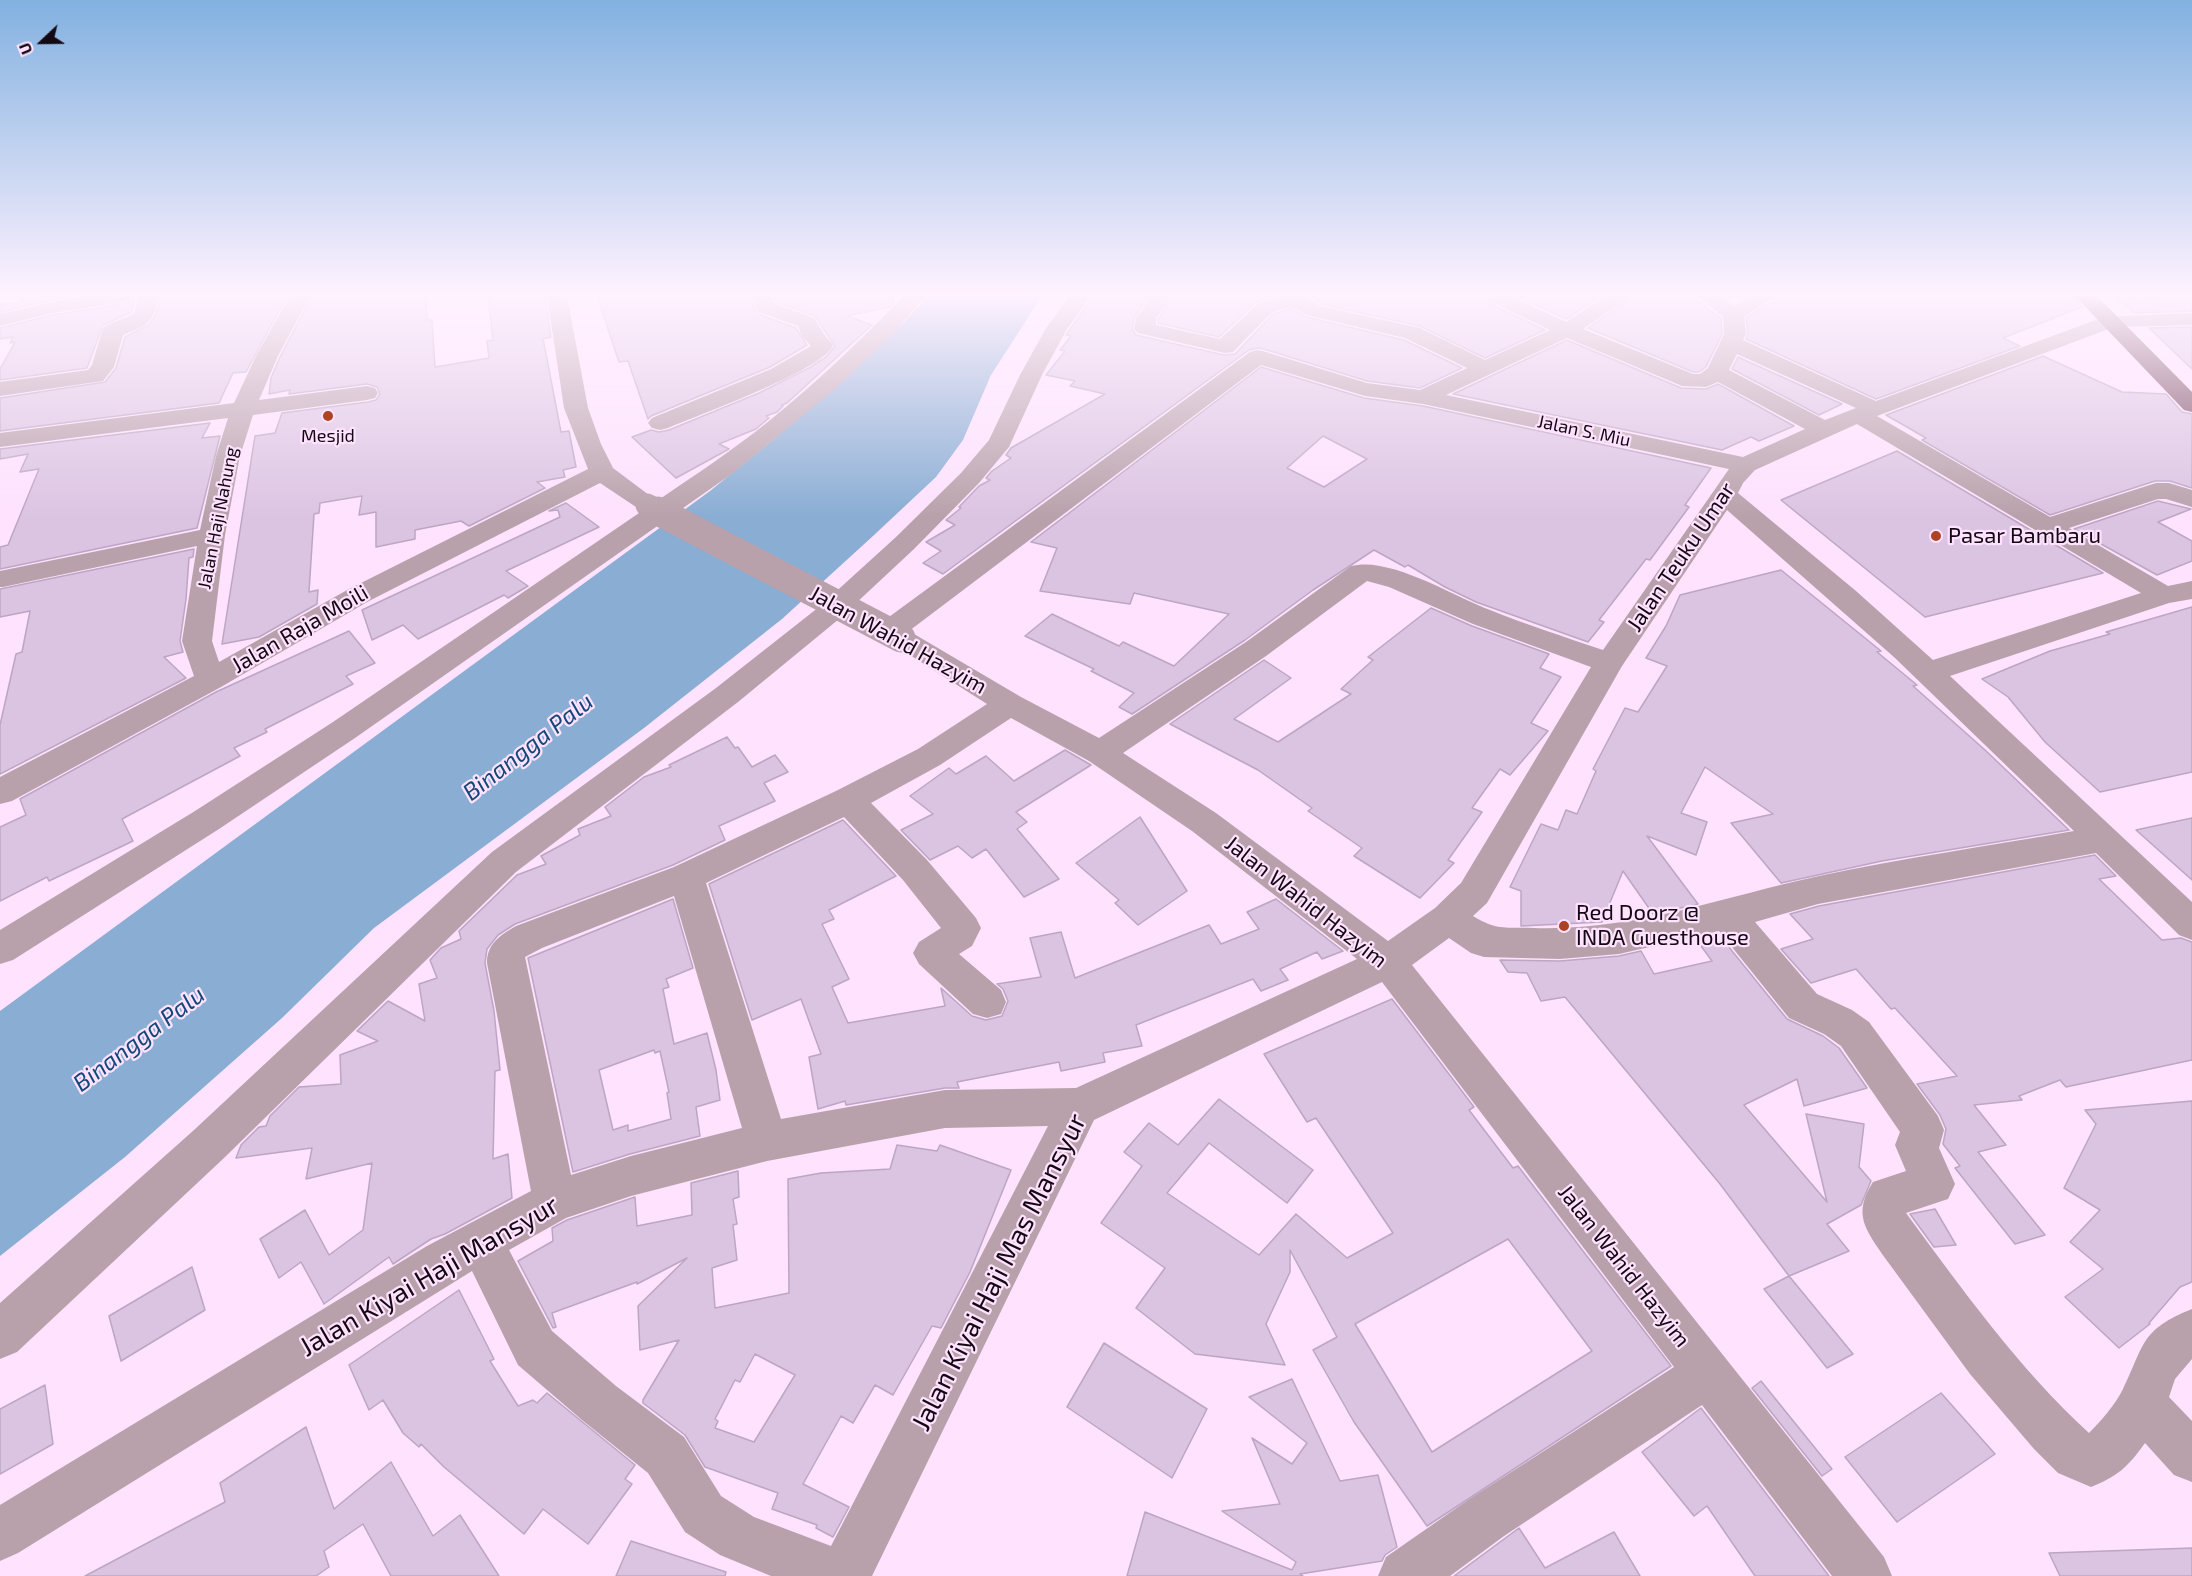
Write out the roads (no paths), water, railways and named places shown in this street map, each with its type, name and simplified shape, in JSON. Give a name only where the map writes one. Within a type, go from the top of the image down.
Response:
[{"type":"highway","points":[[2158,370],[2192,405]]},
{"type":"street","points":[[0,389],[95,376],[101,370]]},
{"type":"street","name":"Jalan Haji Nahung","points":[[210,680],[197,641],[212,535],[228,456],[243,409],[261,370]]},
{"type":"street","points":[[569,370],[576,408],[602,472]]},
{"type":"street","points":[[660,423],[786,370]]},
{"type":"street","points":[[0,949],[207,820],[344,730],[660,511],[710,479],[842,370]]},
{"type":"street","points":[[0,1335],[209,1143],[504,862],[736,687],[829,613],[905,543],[970,478],[1000,442],[1034,370]]},
{"type":"street","points":[[895,635],[1242,370]]},
{"type":"street","name":"Jalan S. Miu","points":[[1299,370],[1365,390],[1423,397],[1746,465]]},
{"type":"street","points":[[1423,397],[1481,370]]},
{"type":"street","points":[[1658,370],[1666,373],[1708,377],[1815,433]]},
{"type":"street","points":[[1708,377],[1713,370]]},
{"type":"street","points":[[1784,370],[1868,412],[2164,595]]},
{"type":"street","name":"Jalan Teuku Umar","points":[[1388,962],[1448,918],[1474,893],[1609,663],[1732,480],[1746,465],[1815,433],[1981,370]]},
{"type":"street","points":[[0,440],[367,393]]},
{"type":"street","name":"Jalan Wahid Hazyim","points":[[602,472],[647,505],[895,635],[1010,704],[1101,753],[1204,822],[1388,962],[1865,1576]]},
{"type":"street","name":"Jalan Raja Moili","points":[[0,792],[210,680],[359,595],[602,472]]},
{"type":"street","points":[[2049,526],[2156,491],[2169,491],[2192,500]]},
{"type":"street","points":[[1724,495],[1782,542],[1930,672],[2192,925]]},
{"type":"street","points":[[3,579],[212,535]]},
{"type":"street","points":[[1101,753],[1264,643],[1361,572],[1370,572],[1467,611],[1609,663]]},
{"type":"street","points":[[1930,672],[2164,595],[2192,590]]},
{"type":"street","points":[[555,1201],[506,955],[512,946],[540,932],[686,877],[848,800],[928,758],[1010,704]]},
{"type":"street","points":[[848,800],[915,870],[963,928],[959,935],[932,953],[987,1002]]},
{"type":"street","points":[[1448,918],[1484,942],[1560,944],[1619,939],[1727,915],[1818,890],[2102,839]]},
{"type":"street","points":[[686,877],[767,1141]]},
{"type":"street","points":[[1727,915],[1803,1006],[1838,1022],[1855,1034],[1923,1130],[1923,1136],[1916,1145],[1933,1184],[1888,1197],[1883,1203],[1882,1213],[1934,1289],[1994,1366],[2075,1456],[2088,1463],[2107,1451],[2142,1404],[2161,1354],[2178,1338],[2192,1332]]},
{"type":"street","name":"Jalan Kiyai Haji Mas Mansyur","points":[[844,1576],[1079,1107],[1388,962]]},
{"type":"street","name":"Jalan Kiyai Haji Mansyur","points":[[0,1535],[444,1262],[555,1201],[631,1176],[767,1141],[945,1109],[1079,1107]]},
{"type":"street","points":[[481,1241],[534,1348],[666,1455],[703,1514],[738,1537],[839,1576]]},
{"type":"street","points":[[1405,1576],[1486,1518],[1707,1374]]},
{"type":"street","points":[[2142,1404],[2192,1457]]},
{"type":"water","name":"Binangga Palu","points":[[851,370],[995,370],[963,440],[936,477],[782,619],[644,728],[374,928],[282,1018],[125,1157],[0,1256],[0,1011],[710,491],[774,439]]},
{"type":"place","name":"Mesjid","points":[[328,416]]},
{"type":"place","name":"Pasar Bambaru","points":[[1936,536]]},
{"type":"place","name":"Red Doorz @ INDA Guesthouse","points":[[1564,926]]}]
